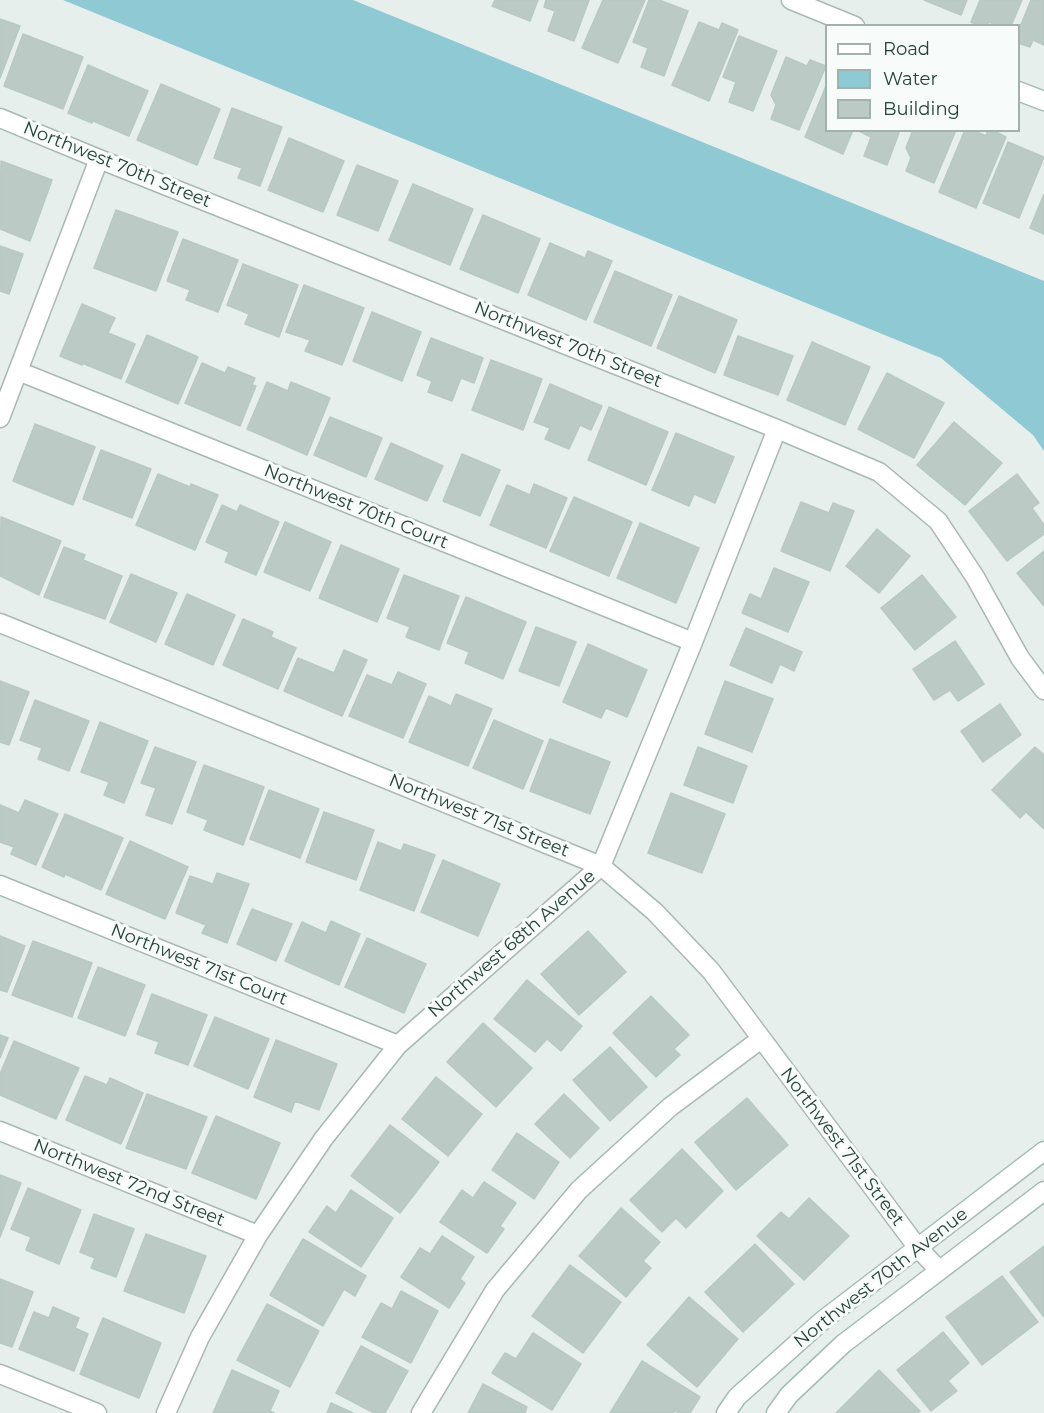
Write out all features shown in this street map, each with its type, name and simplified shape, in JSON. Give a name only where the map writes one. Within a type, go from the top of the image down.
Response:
[{"type":"street","points":[[791,0],[850,24]]},
{"type":"street","points":[[1020,92],[1044,101]]},
{"type":"street","name":"Northwest 70th Street","points":[[0,118],[879,472],[938,521],[975,577],[1020,658],[1044,690]]},
{"type":"street","points":[[0,418],[99,159]]},
{"type":"street","name":"Northwest 70th Court","points":[[18,371],[693,642]]},
{"type":"street","name":"Northwest 68th Avenue","points":[[166,1413],[200,1337],[258,1235],[324,1138],[398,1045],[601,866],[777,429]]},
{"type":"street","name":"Northwest 71st Street","points":[[0,623],[601,866],[655,912],[711,971],[918,1248],[939,1270]]},
{"type":"street","name":"Northwest 71st Court","points":[[0,885],[398,1045]]},
{"type":"street","points":[[421,1413],[495,1290],[579,1190],[670,1107],[761,1039]]},
{"type":"street","name":"Northwest 72nd Street","points":[[0,1131],[258,1235]]},
{"type":"street","name":"Northwest 70th Avenue","points":[[726,1413],[737,1397],[822,1321],[1044,1151]]},
{"type":"street","name":"Northwest 70th Avenue","points":[[776,1413],[789,1395],[843,1344],[1044,1191]]},
{"type":"street","points":[[0,1374],[96,1413]]},
{"type":"water","points":[[63,0],[353,0],[1044,281],[1044,451],[1033,435],[941,358]]},
{"type":"building","points":[[495,0],[538,0],[530,21],[492,6]]},
{"type":"building","points":[[546,0],[589,0],[574,41],[548,31],[555,11],[544,7]]},
{"type":"building","points":[[603,0],[645,0],[618,63],[582,48]]},
{"type":"building","points":[[649,0],[659,0],[688,11],[664,76],[641,67],[648,48],[633,42]]},
{"type":"building","points":[[924,0],[967,0],[961,15]]},
{"type":"building","points":[[980,0],[1022,0],[1012,24],[989,22],[988,24],[975,24],[971,22]]},
{"type":"building","points":[[1031,0],[1044,0],[1044,45],[1033,40],[1030,47],[1020,44],[1020,27]]},
{"type":"building","points":[[0,19],[20,26],[0,78]]},
{"type":"building","points":[[699,22],[719,30],[722,23],[738,30],[709,101],[672,85]]},
{"type":"building","points":[[23,34],[83,57],[63,109],[4,86]]},
{"type":"building","points":[[739,36],[777,51],[753,111],[729,102],[736,82],[723,77]]},
{"type":"building","points":[[786,57],[807,66],[810,60],[825,66],[799,130],[771,119],[776,105],[771,95]]},
{"type":"building","points":[[88,65],[148,91],[129,136],[68,113]]},
{"type":"building","points":[[161,84],[220,109],[197,165],[137,140]]},
{"type":"building","points":[[825,88],[825,132],[852,132],[843,154],[805,137]]},
{"type":"building","points":[[232,108],[282,127],[260,186],[238,178],[242,168],[214,158]]},
{"type":"building","points":[[861,132],[899,132],[887,165],[864,156],[871,137]]},
{"type":"building","points":[[912,132],[955,132],[934,183],[906,171],[911,158],[906,148]]},
{"type":"building","points":[[964,132],[977,132],[986,136],[987,132],[996,132],[1006,137],[976,208],[939,192]]},
{"type":"building","points":[[289,138],[344,161],[323,212],[268,190]]},
{"type":"building","points":[[1008,142],[1044,157],[1019,218],[983,203]]},
{"type":"building","points":[[1,161],[52,180],[30,241],[0,229]]},
{"type":"building","points":[[357,165],[398,181],[378,231],[337,215]]},
{"type":"building","points":[[413,184],[473,209],[450,265],[389,240]]},
{"type":"building","points":[[1044,194],[1044,234],[1030,228]]},
{"type":"building","points":[[116,210],[178,232],[156,291],[94,268]]},
{"type":"building","points":[[483,215],[540,239],[518,293],[460,269]]},
{"type":"building","points":[[183,239],[238,260],[218,312],[186,300],[190,290],[167,281]]},
{"type":"building","points":[[550,243],[585,258],[588,251],[612,261],[586,320],[528,295]]},
{"type":"building","points":[[0,246],[23,254],[9,294],[0,291]]},
{"type":"building","points":[[243,264],[298,285],[279,337],[245,324],[249,314],[227,305]]},
{"type":"building","points":[[615,271],[672,295],[651,346],[594,322]]},
{"type":"building","points":[[304,285],[364,308],[342,365],[305,351],[310,340],[286,332]]},
{"type":"building","points":[[679,296],[737,320],[715,373],[657,348]]},
{"type":"building","points":[[82,304],[115,318],[108,333],[135,344],[121,379],[60,356]]},
{"type":"building","points":[[372,312],[421,332],[402,381],[353,361]]},
{"type":"building","points":[[147,335],[198,357],[178,404],[126,382]]},
{"type":"building","points":[[738,336],[793,356],[778,395],[724,375]]},
{"type":"building","points":[[431,338],[483,358],[474,383],[461,378],[452,401],[428,392],[432,381],[417,375]]},
{"type":"building","points":[[812,342],[870,367],[845,425],[787,400]]},
{"type":"building","points":[[491,360],[542,379],[523,430],[472,410]]},
{"type":"building","points":[[202,363],[225,373],[228,367],[255,378],[252,385],[256,386],[240,426],[185,403]]},
{"type":"building","points":[[887,373],[944,403],[914,458],[858,429]]},
{"type":"building","points":[[267,382],[288,391],[291,382],[330,398],[307,455],[247,429]]},
{"type":"building","points":[[550,384],[602,406],[591,430],[580,425],[569,449],[545,439],[550,428],[534,422]]},
{"type":"building","points":[[609,407],[668,432],[646,485],[588,460]]},
{"type":"building","points":[[330,417],[382,438],[366,477],[314,455]]},
{"type":"building","points":[[954,422],[1002,463],[965,505],[917,465]]},
{"type":"building","points":[[35,424],[95,447],[73,505],[13,481]]},
{"type":"building","points":[[676,433],[734,457],[715,503],[694,494],[689,506],[652,490]]},
{"type":"building","points":[[391,443],[443,466],[427,501],[375,479]]},
{"type":"building","points":[[101,450],[151,469],[132,518],[83,499]]},
{"type":"building","points":[[462,454],[500,470],[480,516],[443,501]]},
{"type":"building","points":[[158,474],[218,495],[195,550],[136,525]]},
{"type":"building","points":[[1017,474],[1039,503],[1032,508],[1044,525],[1044,534],[1007,561],[969,511]]},
{"type":"building","points":[[534,484],[567,498],[546,548],[490,525],[507,485],[530,495]]},
{"type":"building","points":[[574,497],[632,522],[609,576],[550,551]]},
{"type":"building","points":[[801,502],[829,513],[833,503],[854,511],[830,571],[781,551]]},
{"type":"building","points":[[222,505],[237,512],[240,505],[279,522],[256,575],[225,562],[229,552],[206,542]]},
{"type":"building","points":[[1,517],[61,541],[39,595],[0,576]]},
{"type":"building","points":[[285,522],[331,542],[310,591],[264,572]]},
{"type":"building","points":[[640,523],[699,548],[676,603],[617,578]]},
{"type":"building","points":[[877,529],[910,556],[879,593],[846,566]]},
{"type":"building","points":[[341,545],[399,569],[377,622],[319,598]]},
{"type":"building","points":[[64,547],[85,555],[83,560],[122,576],[105,619],[44,597]]},
{"type":"building","points":[[1044,551],[1044,606],[1017,573]]},
{"type":"building","points":[[774,568],[809,582],[788,632],[742,613],[750,594],[761,599]]},
{"type":"building","points":[[131,574],[177,593],[156,642],[110,622]]},
{"type":"building","points":[[404,575],[459,596],[439,650],[406,637],[410,627],[387,618]]},
{"type":"building","points":[[922,575],[956,617],[915,650],[881,608]]},
{"type":"building","points":[[187,594],[235,615],[213,665],[165,644]]},
{"type":"building","points":[[466,597],[526,622],[503,679],[465,663],[469,652],[447,643]]},
{"type":"building","points":[[243,619],[273,632],[271,637],[296,648],[278,689],[223,665]]},
{"type":"building","points":[[536,627],[576,642],[559,686],[519,671]]},
{"type":"building","points":[[746,628],[802,652],[794,671],[780,664],[772,683],[730,665]]},
{"type":"building","points":[[955,641],[984,684],[958,701],[950,690],[934,700],[913,669]]},
{"type":"building","points":[[588,644],[647,670],[627,717],[606,708],[601,718],[563,702]]},
{"type":"building","points":[[344,650],[367,660],[342,716],[284,691],[298,658],[334,673]]},
{"type":"building","points":[[398,672],[426,684],[403,738],[349,716],[367,675],[392,685]]},
{"type":"building","points":[[0,681],[29,692],[9,745],[0,742]]},
{"type":"building","points":[[725,681],[773,699],[752,752],[705,734]]},
{"type":"building","points":[[456,694],[492,709],[468,766],[409,742],[429,696],[451,706]]},
{"type":"building","points":[[35,700],[89,721],[69,771],[38,759],[42,748],[20,740]]},
{"type":"building","points":[[1000,704],[1021,735],[983,762],[961,731]]},
{"type":"building","points":[[494,720],[543,741],[523,789],[473,768]]},
{"type":"building","points":[[100,722],[148,741],[124,803],[104,795],[109,782],[81,772]]},
{"type":"building","points":[[550,739],[610,762],[590,814],[530,791]]},
{"type":"building","points":[[155,747],[196,762],[172,824],[146,815],[156,788],[141,783]]},
{"type":"building","points":[[698,747],[747,766],[733,803],[684,785]]},
{"type":"building","points":[[1035,747],[1044,755],[1044,829],[1026,812],[1020,818],[992,790]]},
{"type":"building","points":[[204,765],[264,787],[243,845],[204,830],[208,820],[187,812]]},
{"type":"building","points":[[269,790],[319,809],[300,858],[250,839]]},
{"type":"building","points":[[671,793],[725,814],[702,873],[648,853]]},
{"type":"building","points":[[25,800],[58,814],[36,865],[11,854],[14,847],[0,842],[0,805],[19,813]]},
{"type":"building","points":[[324,812],[374,830],[356,880],[306,862]]},
{"type":"building","points":[[65,814],[123,838],[101,890],[65,874],[64,877],[42,867]]},
{"type":"building","points":[[130,841],[188,867],[165,919],[106,894]]},
{"type":"building","points":[[378,842],[401,851],[404,844],[435,855],[414,911],[360,890]]},
{"type":"building","points":[[443,860],[500,884],[478,936],[421,912]]},
{"type":"building","points":[[217,873],[249,884],[227,943],[202,933],[206,925],[176,913],[190,876],[213,884]]},
{"type":"building","points":[[252,909],[292,924],[276,961],[237,944]]},
{"type":"building","points":[[331,921],[360,934],[339,985],[285,961],[302,922],[326,933]]},
{"type":"building","points":[[588,931],[626,972],[579,1015],[541,974]]},
{"type":"building","points":[[0,936],[25,946],[7,992],[0,990]]},
{"type":"building","points":[[367,938],[426,964],[404,1013],[345,987]]},
{"type":"building","points":[[33,941],[92,963],[72,1017],[12,995]]},
{"type":"building","points":[[98,967],[145,985],[125,1036],[78,1018]]},
{"type":"building","points":[[527,980],[582,1026],[561,1051],[547,1039],[535,1052],[494,1019]]},
{"type":"building","points":[[152,994],[207,1015],[188,1065],[155,1053],[159,1042],[137,1034]]},
{"type":"building","points":[[651,996],[689,1035],[674,1049],[680,1055],[656,1077],[613,1033]]},
{"type":"building","points":[[215,1017],[269,1039],[248,1089],[194,1066]]},
{"type":"building","points":[[483,1023],[532,1068],[496,1107],[447,1062]]},
{"type":"building","points":[[0,1035],[8,1038],[0,1058]]},
{"type":"building","points":[[276,1040],[337,1064],[319,1110],[295,1101],[291,1112],[254,1097]]},
{"type":"building","points":[[14,1041],[79,1068],[56,1119],[0,1095],[0,1074]]},
{"type":"building","points":[[610,1047],[647,1087],[610,1121],[573,1080]]},
{"type":"building","points":[[85,1076],[107,1085],[110,1078],[143,1093],[121,1144],[66,1120]]},
{"type":"building","points":[[436,1077],[482,1114],[448,1156],[402,1119]]},
{"type":"building","points":[[147,1094],[207,1117],[186,1169],[126,1148]]},
{"type":"building","points":[[564,1094],[599,1128],[570,1158],[535,1124]]},
{"type":"building","points":[[747,1098],[788,1145],[736,1190],[695,1142]]},
{"type":"building","points":[[216,1116],[280,1143],[256,1199],[192,1173]]},
{"type":"building","points":[[390,1125],[439,1162],[400,1213],[351,1176]]},
{"type":"building","points":[[517,1133],[559,1162],[534,1199],[492,1170]]},
{"type":"building","points":[[682,1149],[723,1191],[686,1228],[676,1218],[662,1232],[630,1200]]},
{"type":"building","points":[[0,1175],[21,1183],[0,1237]]},
{"type":"building","points":[[484,1182],[516,1203],[500,1226],[504,1229],[487,1253],[440,1222],[462,1190],[473,1198]]},
{"type":"building","points":[[28,1188],[81,1210],[59,1264],[26,1250],[31,1237],[11,1229]]},
{"type":"building","points":[[351,1190],[393,1218],[361,1267],[309,1232],[327,1206],[336,1213]]},
{"type":"building","points":[[809,1198],[849,1236],[804,1280],[757,1236],[781,1212],[789,1219]]},
{"type":"building","points":[[621,1208],[660,1242],[643,1261],[651,1268],[626,1297],[579,1256]]},
{"type":"building","points":[[94,1214],[134,1229],[116,1277],[91,1268],[95,1258],[80,1252]]},
{"type":"building","points":[[146,1234],[206,1256],[184,1313],[124,1291]]},
{"type":"building","points":[[442,1236],[474,1257],[460,1279],[465,1283],[449,1308],[401,1277],[420,1248],[430,1254]]},
{"type":"building","points":[[303,1239],[366,1276],[355,1296],[344,1289],[323,1326],[270,1295]]},
{"type":"building","points":[[755,1244],[794,1284],[743,1332],[705,1292]]},
{"type":"building","points":[[1044,1246],[1044,1317],[1010,1272]]},
{"type":"building","points":[[570,1265],[621,1302],[583,1353],[532,1316]]},
{"type":"building","points":[[1002,1276],[1038,1322],[982,1365],[946,1317]]},
{"type":"building","points":[[0,1279],[33,1292],[12,1347],[0,1343]]},
{"type":"building","points":[[401,1291],[438,1311],[411,1363],[362,1337],[381,1303],[392,1309]]},
{"type":"building","points":[[689,1297],[738,1339],[697,1387],[647,1345]]},
{"type":"building","points":[[267,1304],[319,1331],[290,1387],[237,1360]]},
{"type":"building","points":[[53,1307],[79,1318],[75,1328],[88,1334],[74,1371],[19,1349],[34,1312],[49,1318]]},
{"type":"building","points":[[103,1318],[161,1343],[139,1398],[80,1374]]},
{"type":"building","points":[[943,1332],[969,1363],[948,1381],[957,1391],[931,1411],[897,1370]]},
{"type":"building","points":[[533,1333],[581,1364],[552,1410],[492,1373],[505,1353],[516,1359]]},
{"type":"building","points":[[361,1346],[408,1371],[385,1413],[374,1413],[336,1393]]},
{"type":"building","points":[[642,1361],[700,1397],[690,1413],[675,1411],[673,1413],[610,1413]]},
{"type":"building","points":[[232,1370],[279,1391],[270,1411],[274,1413],[213,1413]]},
{"type":"building","points":[[879,1370],[920,1411],[918,1413],[836,1413]]},
{"type":"building","points":[[483,1384],[527,1407],[525,1413],[468,1413]]},
{"type":"building","points":[[331,1403],[353,1413],[327,1413]]}]
